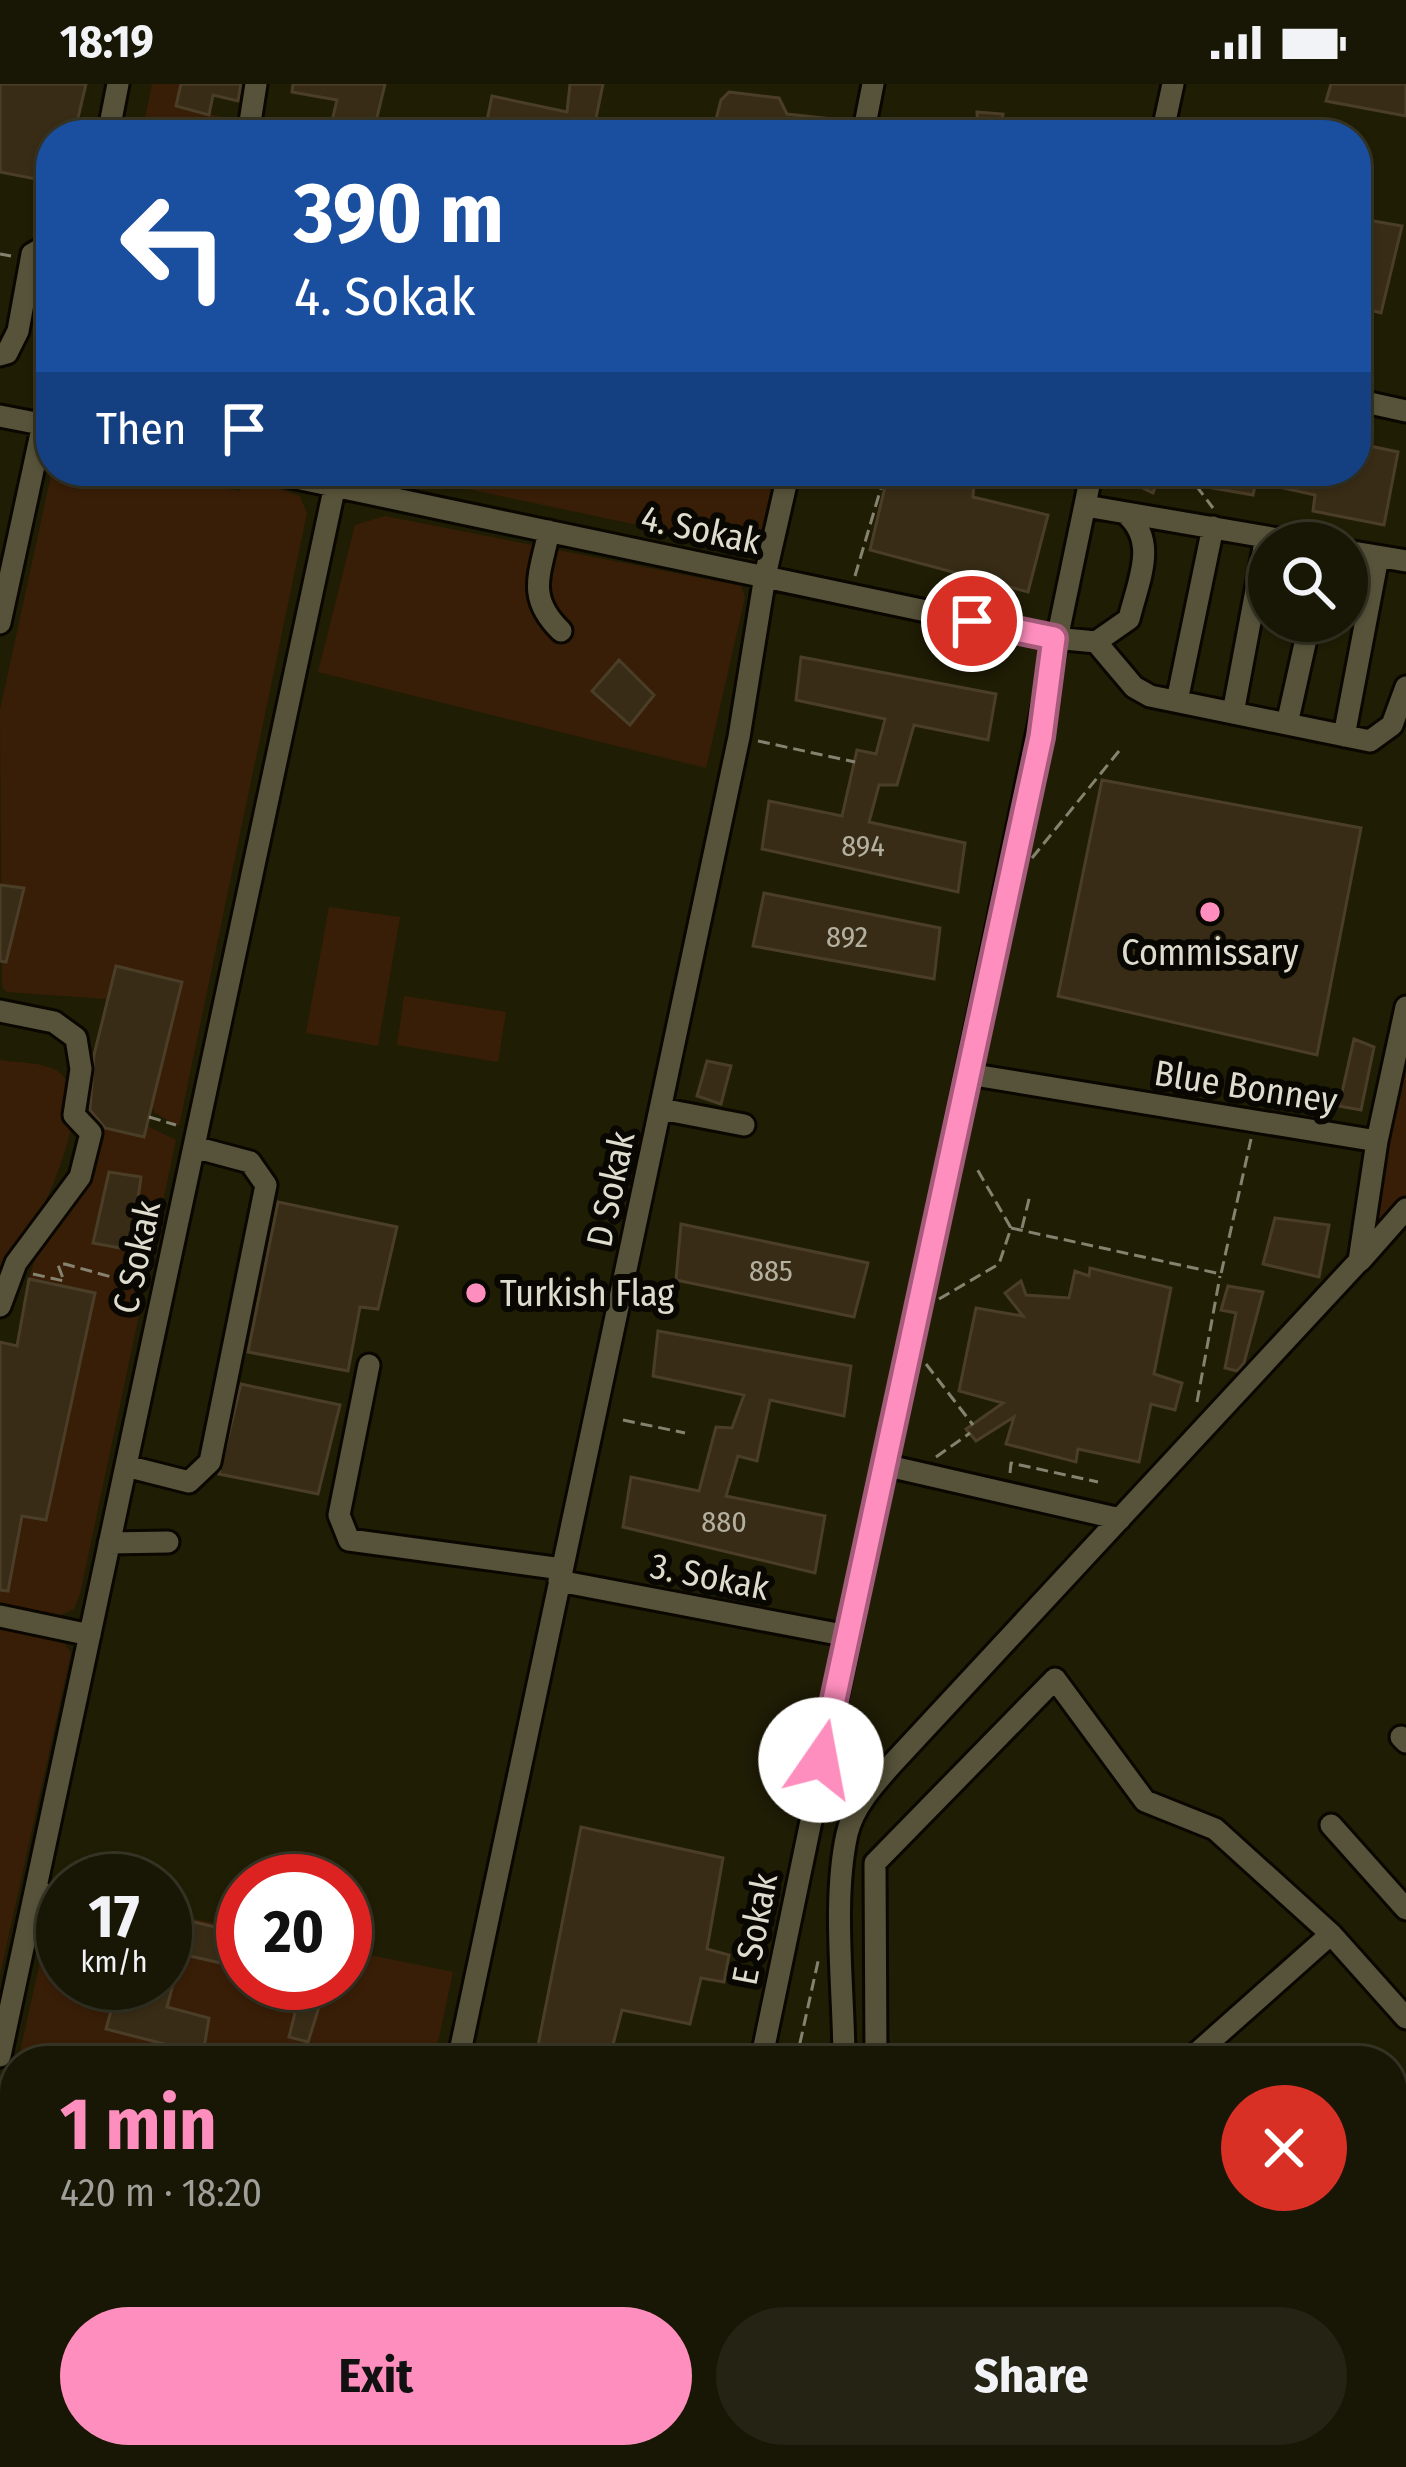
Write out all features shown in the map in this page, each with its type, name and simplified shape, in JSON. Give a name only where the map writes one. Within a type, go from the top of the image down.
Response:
[{"type":"street","points":[[111,120],[118,84]]},
{"type":"street","points":[[250,120],[256,84]]},
{"type":"street","points":[[866,120],[873,84]]},
{"type":"street","points":[[1165,120],[1173,84]]},
{"type":"street","points":[[0,355],[7,353],[18,331],[36,252]]},
{"type":"street","points":[[1371,403],[1406,411]]},
{"type":"street","points":[[0,416],[36,423]]},
{"type":"street","points":[[0,623],[36,471]]},
{"type":"street","name":"C Sokak","points":[[2,2046],[334,486]]},
{"type":"street","name":"4. Sokak","points":[[368,486],[549,532],[1054,638],[1096,642]]},
{"type":"street","name":"D Sokak","points":[[461,2046],[739,736],[765,576],[786,486]]},
{"type":"street","name":"E Sokak","points":[[764,2046],[1012,874],[1054,638],[1089,486]]},
{"type":"street","points":[[1086,506],[1248,534]]},
{"type":"street","points":[[1125,512],[1140,526],[1146,547],[1129,619],[1096,642],[1134,687],[1178,701],[1370,741],[1392,724],[1406,687]]},
{"type":"street","points":[[1178,701],[1222,529]]},
{"type":"street","points":[[549,532],[537,592],[541,612],[561,631]]},
{"type":"street","points":[[1368,554],[1406,561]]},
{"type":"street","points":[[1344,736],[1378,556]]},
{"type":"street","points":[[1233,713],[1248,633]]},
{"type":"street","points":[[1287,724],[1305,642]]},
{"type":"street","name":"Blue Bonney","points":[[968,1074],[1377,1141],[1406,1006]]},
{"type":"street","points":[[0,1011],[54,1022],[76,1038],[81,1069],[74,1115],[91,1133],[80,1178],[14,1269],[0,1306]]},
{"type":"street","points":[[661,1109],[744,1125]]},
{"type":"street","points":[[126,1466],[189,1482],[210,1462],[266,1185],[250,1162],[195,1139]]},
{"type":"street","points":[[1359,1262],[1377,1141]]},
{"type":"street","points":[[844,2046],[847,1832],[875,1782],[1406,1209]]},
{"type":"street","name":"3. Sokak","points":[[369,1365],[339,1515],[349,1540],[561,1575],[848,1636]]},
{"type":"street","points":[[884,1465],[1120,1519]]},
{"type":"street","points":[[109,1543],[167,1542]]},
{"type":"street","points":[[0,1616],[90,1635]]},
{"type":"street","points":[[876,2046],[875,1863],[1055,1679],[1145,1801],[1215,1829],[1331,1934],[1406,2018]]},
{"type":"street","points":[[821,1760],[875,1782]]},
{"type":"street","points":[[1331,1826],[1406,1909]]},
{"type":"street","points":[[1205,2046],[1331,1934]]},
{"type":"path","points":[[848,595],[881,486]]},
{"type":"path","points":[[1195,486],[1222,529]]},
{"type":"path","points":[[739,736],[854,762]]},
{"type":"path","points":[[1012,874],[1032,859],[1119,751]]},
{"type":"path","points":[[149,1118],[195,1139]]},
{"type":"path","points":[[1190,1443],[1255,1121]]},
{"type":"path","points":[[920,1301],[946,1298],[999,1264],[1011,1228],[977,1169]]},
{"type":"path","points":[[1022,1230],[1030,1195]]},
{"type":"path","points":[[1011,1228],[1221,1274]]},
{"type":"path","points":[[14,1269],[64,1281],[58,1265]]},
{"type":"path","points":[[41,1276],[58,1265],[163,1291]]},
{"type":"path","points":[[910,1344],[973,1424]]},
{"type":"path","points":[[623,1420],[686,1433]]},
{"type":"path","points":[[916,1472],[970,1433]]},
{"type":"path","points":[[1007,1493],[1011,1463],[1098,1482]]},
{"type":"path","points":[[799,2046],[819,1953]]},
{"type":"shaded area","points":[[152,84],[181,84],[177,106],[234,120],[145,120]]},
{"type":"shaded area","points":[[49,486],[212,486],[239,491],[245,486],[270,486],[300,496],[307,513],[179,1126],[155,1113],[152,1104],[181,982],[116,966],[107,999],[7,992],[2,987],[0,710]]},
{"type":"shaded area","points":[[454,486],[772,486],[760,536],[742,548],[708,542],[713,521],[693,515],[685,535]]},
{"type":"shaded area","points":[[385,516],[741,586],[745,597],[706,768],[318,672],[355,525]]},
{"type":"shaded area","points":[[329,907],[400,917],[378,1046],[306,1033]]},
{"type":"shaded area","points":[[404,996],[506,1012],[498,1062],[397,1045]]},
{"type":"shaded area","points":[[1406,1047],[1406,1202],[1366,1248]]},
{"type":"shaded area","points":[[0,1060],[56,1070],[69,1086],[73,1108],[60,1166],[14,1269],[0,1269]]},
{"type":"shaded area","points":[[98,1126],[143,1137],[147,1126],[176,1140],[80,1594],[74,1609],[57,1617],[0,1606],[0,1562],[13,1565],[22,1516],[46,1519],[95,1293],[29,1279],[38,1249],[86,1189]]},
{"type":"shaded area","points":[[0,1628],[64,1642],[71,1653],[0,1975]]},
{"type":"shaded area","points":[[192,1919],[216,1923],[216,2010],[372,2010],[372,1956],[453,1972],[437,2046],[21,2046],[36,1980],[36,2010],[192,2010]]},
{"type":"building","points":[[0,84],[86,84],[78,120],[36,120],[36,179],[0,172]]},
{"type":"building","points":[[181,84],[241,84],[238,101],[213,95],[209,115],[176,106]]},
{"type":"building","points":[[293,84],[385,84],[376,120],[332,120],[337,100],[292,92]]},
{"type":"building","points":[[570,84],[603,84],[596,118],[606,120],[487,120],[492,96],[567,112]]},
{"type":"building","points":[[1331,84],[1406,84],[1406,116],[1326,101]]},
{"type":"building","points":[[729,92],[779,98],[787,114],[833,120],[716,120],[721,100]]},
{"type":"building","points":[[977,112],[1003,114],[1002,120],[977,120]]},
{"type":"building","points":[[1371,221],[1402,226],[1381,313],[1371,310]]},
{"type":"building","points":[[1371,446],[1398,452],[1384,525],[1313,511],[1315,495],[1274,486],[1371,486]]},
{"type":"building","points":[[885,486],[974,486],[973,497],[1048,515],[1028,592],[870,550]]},
{"type":"building","points":[[1201,486],[1255,486],[1253,495]]},
{"type":"building","points":[[801,657],[996,694],[988,740],[914,725],[897,785],[879,785],[869,822],[965,843],[958,892],[762,849],[769,801],[842,816],[857,750],[876,754],[885,719],[796,700]]},
{"type":"building","points":[[619,660],[654,695],[630,725],[592,691]]},
{"type":"building","name":"Commissary","points":[[1102,780],[1361,828],[1317,1055],[1058,996]]},
{"type":"building","points":[[0,885],[24,888],[6,962],[0,961]]},
{"type":"building","points":[[764,893],[940,928],[934,979],[753,946]]},
{"type":"building","points":[[116,966],[182,982],[144,1137],[105,1128],[90,1110],[94,1055]]},
{"type":"building","points":[[1354,1039],[1374,1047],[1361,1110],[1339,1106]]},
{"type":"building","points":[[707,1061],[731,1066],[721,1104],[697,1096]]},
{"type":"building","points":[[109,1172],[141,1177],[131,1250],[93,1243]]},
{"type":"building","points":[[278,1202],[397,1227],[378,1309],[360,1307],[348,1371],[248,1352]]},
{"type":"building","points":[[1275,1218],[1329,1225],[1319,1277],[1263,1264]]},
{"type":"building","points":[[681,1224],[868,1263],[854,1317],[676,1280]]},
{"type":"building","points":[[1090,1268],[1171,1288],[1154,1374],[1182,1383],[1175,1410],[1151,1404],[1139,1462],[1078,1449],[1076,1462],[1006,1444],[1014,1417],[976,1441],[966,1429],[1003,1403],[959,1391],[976,1308],[1023,1316],[1005,1293],[1021,1281],[1026,1295],[1069,1298],[1075,1271],[1089,1276]]},
{"type":"building","points":[[29,1279],[95,1293],[46,1520],[22,1516],[8,1591],[0,1590],[0,1342],[17,1346]]},
{"type":"building","points":[[1228,1286],[1263,1292],[1244,1363],[1237,1371],[1225,1368],[1236,1313],[1221,1310]]},
{"type":"building","points":[[658,1331],[851,1366],[844,1416],[770,1400],[757,1461],[738,1456],[726,1496],[825,1516],[815,1573],[623,1527],[631,1477],[699,1491],[716,1427],[732,1428],[744,1395],[653,1376]]},
{"type":"building","points":[[241,1384],[340,1405],[318,1494],[219,1474]]},
{"type":"building","points":[[581,1827],[723,1858],[707,1949],[729,1955],[724,1982],[701,1978],[690,2024],[622,2010],[613,2046],[538,2046]]},
{"type":"building","points":[[192,1921],[216,1927],[216,1962],[192,1956]]},
{"type":"building","points":[[111,2010],[178,2010],[209,2018],[204,2046],[172,2046],[106,2029]]},
{"type":"building","points":[[296,2010],[318,2010],[308,2042],[289,2037]]},
{"type":"place","name":"Commissary","points":[[1210,912]]},
{"type":"place","name":"Turkish Flag","points":[[476,1293]]},
{"type":"route","points":[[821,1760],[1041,737],[1054,638],[972,621]]}]
